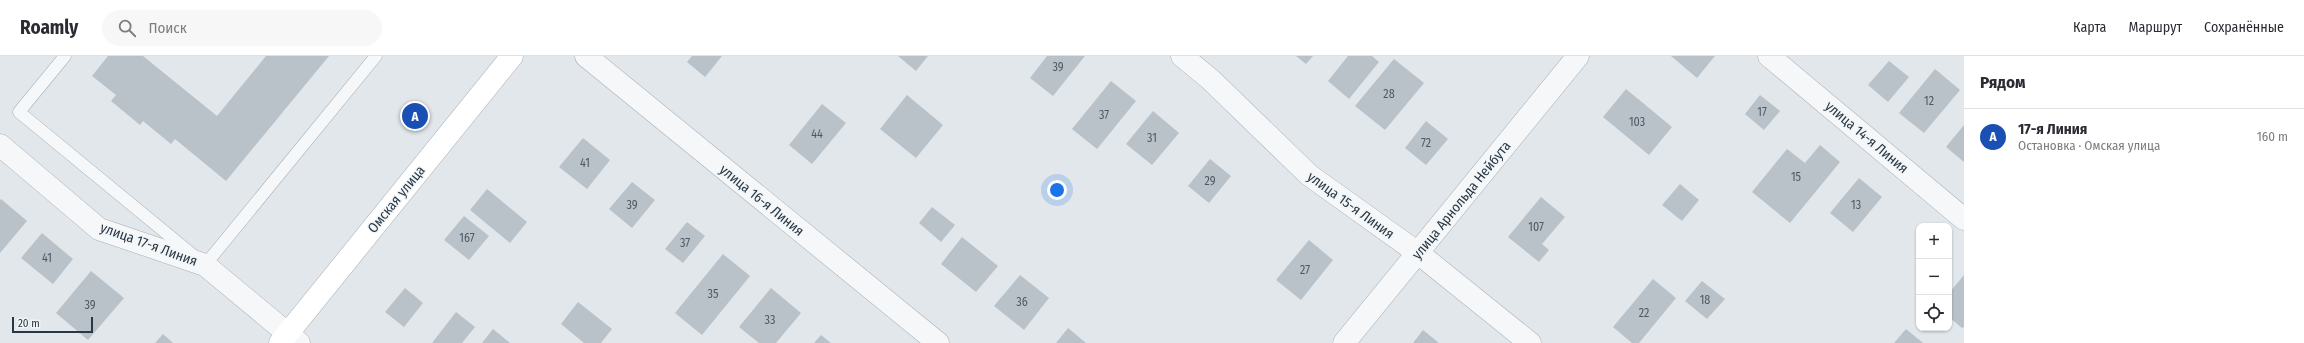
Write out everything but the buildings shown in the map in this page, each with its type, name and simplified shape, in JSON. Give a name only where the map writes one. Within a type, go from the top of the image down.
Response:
[{"type":"main road","name":"Омская улица","points":[[289,340],[512,56]]},
{"type":"street","name":"улица 16-я Линия","points":[[586,56],[938,343]]},
{"type":"street","name":"улица 15-я Линия","points":[[1182,56],[1211,80],[1309,175],[1418,253],[1530,343]]},
{"type":"street","name":"улица Арнольда Нейбута","points":[[1344,343],[1578,56]]},
{"type":"street","name":"улица 14-я Линия","points":[[1769,56],[1964,219]]},
{"type":"street","name":"улица 17-я Линия","points":[[0,145],[99,229],[205,265],[289,340]]},
{"type":"lane","points":[[65,56],[19,112],[205,265],[376,56]]},
{"type":"place","name":"17-я Линия","points":[[415,116]]}]
